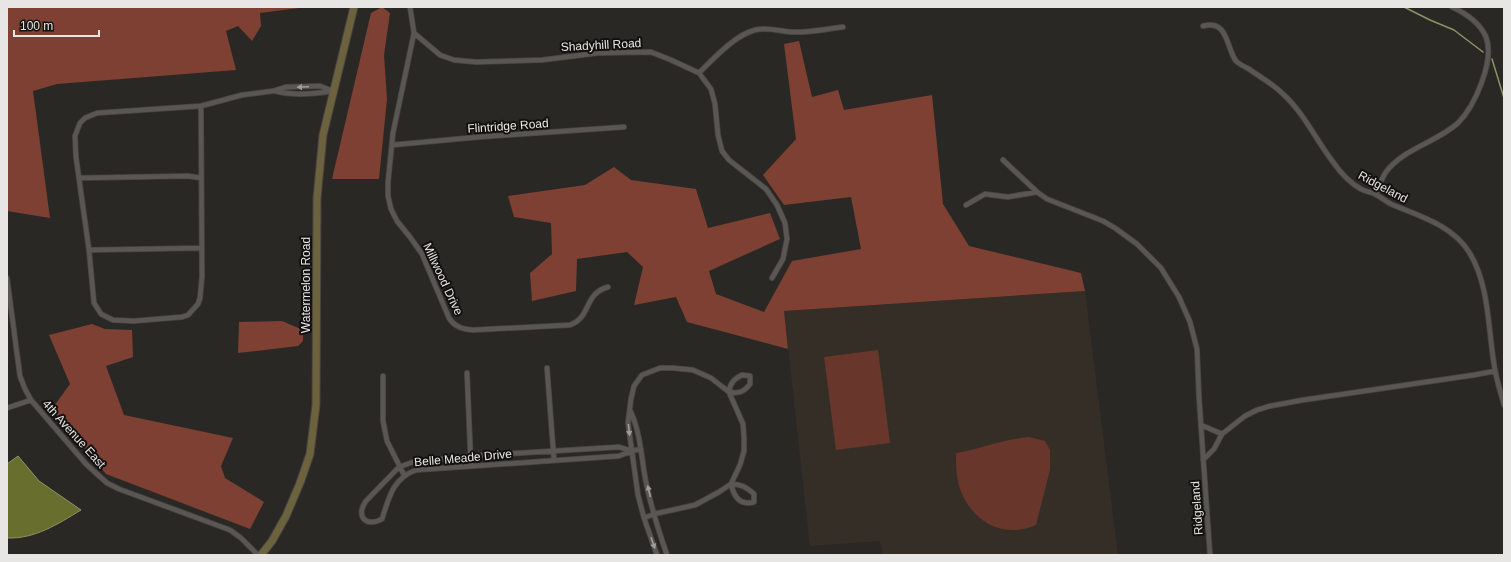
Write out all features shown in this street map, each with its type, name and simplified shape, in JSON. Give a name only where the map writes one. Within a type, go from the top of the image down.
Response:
[{"type":"main road","name":"Watermelon Road","points":[[260,555],[272,541],[292,503],[308,459],[313,439],[317,366],[317,198],[323,135],[354,7]]},
{"type":"street","name":"Millwood Drive","points":[[410,7],[414,33],[394,127],[387,189],[391,209],[397,221],[422,254],[446,312],[453,324],[466,330],[570,324],[582,318],[595,293],[608,287]]},
{"type":"street","points":[[1376,194],[1385,174],[1394,164],[1405,155],[1447,131],[1467,113],[1474,101],[1484,75],[1488,56],[1488,43],[1478,25],[1462,12],[1452,7]]},
{"type":"street","name":"Ridgeland","points":[[1203,26],[1214,25],[1220,28],[1227,38],[1237,62],[1283,93],[1293,103],[1323,149],[1344,176],[1361,189],[1376,194],[1386,201],[1428,219],[1446,229],[1457,238],[1470,253],[1482,285],[1495,371],[1504,405]]},
{"type":"street","points":[[699,73],[718,55],[741,37],[754,30],[773,29],[792,32],[843,27]]},
{"type":"street","name":"Shadyhill Road","points":[[414,33],[440,55],[454,60],[476,62],[542,60],[598,53],[651,52],[699,73],[711,89],[715,104],[718,135],[722,151],[729,160],[766,189],[777,205],[785,223],[787,239],[783,259],[772,278]]},
{"type":"street","points":[[202,106],[201,178],[203,264],[200,298],[194,310],[188,315],[182,317],[120,321],[113,320],[101,314],[94,303],[75,136],[76,130],[85,118],[104,112],[202,106],[242,95],[273,91],[286,94],[333,91]]},
{"type":"street","name":"Flintridge Road","points":[[392,145],[479,137],[624,127]]},
{"type":"street","name":"Ridgeland","points":[[1003,160],[1037,192],[1047,199],[1103,221],[1142,248],[1157,263],[1169,279],[1185,309],[1194,335],[1198,355],[1203,460],[1210,555]]},
{"type":"street","points":[[79,178],[188,176],[201,178]]},
{"type":"street","points":[[966,205],[985,194],[1008,197],[1037,192]]},
{"type":"street","points":[[89,250],[202,248]]},
{"type":"street","name":"4th Avenue East","points":[[7,278],[8,295],[20,376],[25,389],[31,400],[86,464],[107,483],[132,494],[230,530],[260,555]]},
{"type":"street","points":[[546,368],[552,451],[554,460]]},
{"type":"street","points":[[644,518],[654,514],[695,505],[731,484],[740,465],[744,451],[744,438],[743,424],[730,392],[730,385],[736,378],[742,375],[750,376],[750,384],[745,390],[737,394],[730,392],[712,378],[693,370],[673,368],[660,368],[642,376],[634,386],[628,423],[638,495],[644,518],[657,555]]},
{"type":"street","points":[[1203,460],[1214,449],[1222,434],[1245,416],[1270,406],[1474,376],[1495,371]]},
{"type":"street","points":[[467,373],[471,466]]},
{"type":"street","points":[[383,376],[383,421],[387,441],[404,476]]},
{"type":"street","points":[[7,408],[31,400]]},
{"type":"street","points":[[630,410],[636,422],[645,477],[654,514],[667,555]]},
{"type":"street","points":[[1201,425],[1222,434]]},
{"type":"street","name":"Belle Meade Drive","points":[[632,451],[618,447],[470,456],[413,462],[399,467],[362,506],[361,513],[363,519],[369,523],[376,523],[382,519],[390,492],[404,476],[416,470],[619,456],[641,449]]},
{"type":"street","points":[[731,484],[739,484],[747,488],[754,494],[754,502],[747,504],[739,500],[733,493],[731,484]]},
{"type":"shaded area","points":[[7,7],[307,7],[260,13],[261,26],[252,41],[238,26],[226,31],[236,70],[57,84],[33,91],[50,218],[7,211]]},
{"type":"shaded area","points":[[382,7],[390,13],[384,55],[387,99],[379,179],[332,179],[371,13]]},
{"type":"shaded area","points":[[799,41],[812,97],[838,90],[844,110],[932,95],[943,204],[969,246],[1081,273],[1085,291],[784,311],[788,349],[687,322],[676,297],[634,305],[643,267],[627,252],[577,259],[576,291],[532,301],[530,273],[552,254],[551,223],[514,217],[508,196],[585,185],[614,167],[631,180],[696,189],[708,228],[770,213],[780,239],[709,271],[716,294],[764,312],[792,261],[861,249],[851,197],[784,205],[763,175],[796,139],[784,44]]},
{"type":"shaded area","points":[[1085,291],[1118,555],[883,555],[880,541],[810,546],[784,311]]},
{"type":"shaded area","points":[[282,321],[303,330],[303,341],[298,346],[238,353],[239,322]]},
{"type":"shaded area","points":[[92,324],[105,329],[132,330],[133,357],[106,366],[124,415],[233,438],[221,466],[225,478],[264,502],[250,529],[106,474],[52,409],[70,384],[49,335]]},
{"type":"shaded area","points":[[878,350],[890,443],[836,450],[824,357]]},
{"type":"shaded area","points":[[1029,437],[1045,441],[1050,450],[1050,470],[1036,525],[1023,529],[1011,530],[988,524],[971,509],[964,498],[957,478],[956,453]]},
{"type":"shaded area","points":[[18,456],[39,481],[81,510],[46,530],[27,536],[7,538],[7,464]]},
{"type":"waterway","points":[[1404,7],[1454,30],[1483,52]]},
{"type":"waterway","points":[[1492,59],[1504,98]]}]
